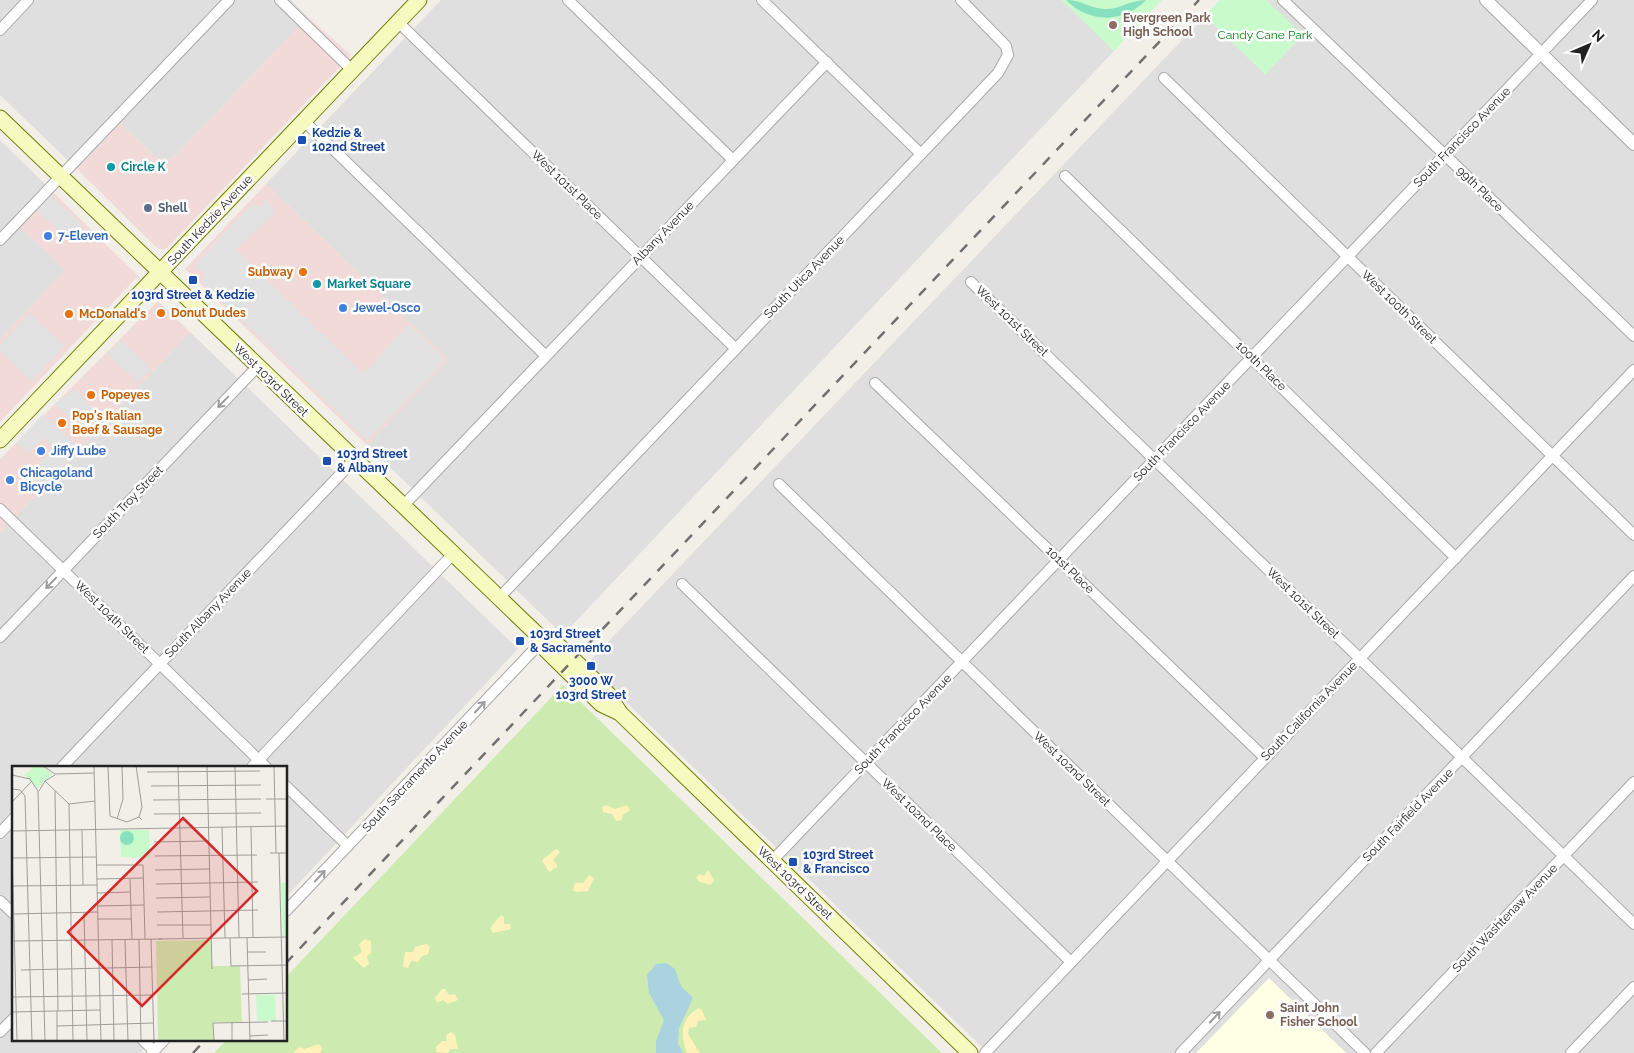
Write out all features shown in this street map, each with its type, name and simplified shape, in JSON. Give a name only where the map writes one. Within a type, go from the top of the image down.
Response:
[{"type":"main road","name":"South Kedzie Avenue","points":[[0,440],[419,0]]},
{"type":"main road","name":"West 103rd Street","points":[[0,118],[543,640],[554,642],[570,656],[608,694],[620,713],[970,1053]]},
{"type":"street","points":[[0,30],[28,0]]},
{"type":"street","points":[[0,240],[229,0]]},
{"type":"street","points":[[280,0],[352,70]]},
{"type":"street","points":[[568,0],[733,160]]},
{"type":"street","points":[[762,0],[921,154]]},
{"type":"street","name":"South Utica Avenue","points":[[499,598],[998,73],[1008,55],[1006,46],[961,0]]},
{"type":"street","name":"99th Place","points":[[1283,0],[1634,336]]},
{"type":"street","points":[[1486,0],[1634,144]]},
{"type":"street","name":"South Francisco Avenue","points":[[772,861],[1592,0]]},
{"type":"street","name":"West 101st Place","points":[[398,22],[736,348]]},
{"type":"street","name":"Albany Avenue","points":[[403,506],[499,403],[827,62]]},
{"type":"street","name":"West 100th Street","points":[[1164,78],[1634,535]]},
{"type":"street","points":[[304,121],[545,356]]},
{"type":"street","name":"100th Place","points":[[1065,176],[1456,558]]},
{"type":"street","name":"West 101st Street","points":[[971,282],[1634,924]]},
{"type":"street","name":"South Troy Street","points":[[0,637],[257,367]]},
{"type":"street","name":"South California Avenue","points":[[985,1053],[1634,370]]},
{"type":"street","name":"101st Place","points":[[875,383],[1265,758]]},
{"type":"street","name":"South Albany Avenue","points":[[63,766],[354,460]]},
{"type":"street","name":"West 102nd Street","points":[[779,484],[1365,1053]]},
{"type":"street","name":"West 104th Street","points":[[0,509],[160,663],[259,764]]},
{"type":"street","points":[[259,764],[453,554]]},
{"type":"street","name":"South Fairfield Avenue","points":[[1181,1053],[1634,576]]},
{"type":"street","name":"West 102nd Place","points":[[682,584],[1071,962]]},
{"type":"street","name":"South Sacramento Avenue","points":[[288,909],[543,640]]},
{"type":"street","name":"South Washtenaw Avenue","points":[[1376,1053],[1634,782]]},
{"type":"street","points":[[288,788],[348,846]]},
{"type":"street","points":[[0,833],[12,820]]},
{"type":"street","points":[[0,901],[12,912]]},
{"type":"street","points":[[1571,1053],[1634,987]]},
{"type":"street","points":[[0,1032],[12,1020]]},
{"type":"street","points":[[143,1040],[153,1052],[164,1040]]},
{"type":"shaded area","points":[[0,0],[291,0],[308,17],[172,159],[157,158],[120,123],[77,169],[0,95]]},
{"type":"shaded area","points":[[441,0],[1062,0],[1114,51],[563,635],[367,445],[448,360],[266,184]]},
{"type":"shaded area","points":[[1266,0],[1634,0],[1634,1053],[1346,1053],[1269,978],[1196,1053],[988,1053],[587,664],[1205,16],[1265,74],[1302,35]]},
{"type":"shaded area","points":[[308,17],[351,55],[168,247],[163,250],[157,248],[77,169],[120,123],[157,158],[172,159]]},
{"type":"shaded area","points":[[0,140],[50,189],[17,223],[66,270],[0,339]]},
{"type":"shaded area","name":"Market Square","points":[[266,184],[449,360],[367,445],[185,269]]},
{"type":"shaded area","points":[[50,189],[138,276],[0,422],[0,339],[65,270],[16,223]]},
{"type":"shaded area","points":[[49,194],[82,225],[68,240],[35,209]]},
{"type":"shaded area","points":[[265,200],[272,207],[274,214],[236,250],[361,372],[368,369],[408,324],[445,360],[367,441],[202,282],[204,272],[194,266],[252,204],[260,206]]},
{"type":"shaded area","points":[[158,301],[190,332],[0,533],[0,459]]},
{"type":"shaded area","points":[[30,313],[65,346],[31,381],[0,351],[0,345]]},
{"type":"shaded area","points":[[190,332],[518,649],[288,895],[288,766],[12,766],[12,1040],[152,1040],[140,1053],[0,1053],[0,533]]},
{"type":"shaded area","points":[[121,340],[152,369],[138,383],[107,354]]},
{"type":"shaded area","points":[[74,389],[101,416],[85,433],[55,404]]},
{"type":"shaded area","points":[[43,414],[79,448],[43,486],[30,474],[54,448],[43,438],[28,454],[16,443]]},
{"type":"shaded area","name":"Saint John Fisher School","points":[[1269,978],[1346,1053],[1196,1053]]},
{"type":"green space","name":"Evergreen Park High School","points":[[1062,0],[1162,0],[1114,51]]},
{"type":"green space","points":[[1066,0],[1109,9],[1146,0],[1137,8],[1127,13],[1117,17],[1106,18],[1085,13],[1075,8]]},
{"type":"green space","name":"Candy Cane Park","points":[[1220,0],[1266,0],[1303,35],[1265,74],[1205,16]]},
{"type":"green space","points":[[563,685],[942,1053],[214,1053],[226,1040],[288,1040],[288,975]]},
{"type":"sand","points":[[606,805],[615,809],[627,805],[630,810],[623,815],[621,820],[616,821],[612,814],[603,812],[602,807]]},
{"type":"sand","points":[[556,849],[560,852],[553,860],[557,867],[549,872],[542,860]]},
{"type":"sand","points":[[708,870],[714,880],[711,885],[700,882],[696,878],[699,874],[704,876]]},
{"type":"sand","points":[[589,875],[594,878],[588,891],[576,892],[573,890],[575,883],[583,883]]},
{"type":"sand","points":[[501,915],[504,917],[504,924],[510,924],[511,929],[493,933],[490,928]]},
{"type":"sand","points":[[365,939],[371,941],[371,953],[367,956],[369,964],[364,968],[353,958],[362,952],[359,944]]},
{"type":"sand","points":[[426,944],[430,947],[428,954],[422,956],[418,962],[411,961],[408,968],[403,967],[405,952],[413,952],[415,947]]},
{"type":"sand","points":[[442,989],[445,989],[449,995],[455,994],[458,1000],[448,1004],[443,1000],[437,1003],[435,998]]},
{"type":"sand","points":[[699,1008],[702,1010],[706,1020],[698,1021],[696,1027],[689,1028],[688,1034],[700,1053],[687,1053],[683,1040],[683,1028],[688,1017]]},
{"type":"sand","points":[[451,1032],[455,1035],[458,1049],[450,1049],[448,1053],[436,1052],[436,1047],[442,1041],[447,1041],[446,1035]]},
{"type":"sand","points":[[319,1044],[322,1049],[320,1053],[293,1053],[299,1047],[304,1049]]},
{"type":"water","points":[[666,963],[675,969],[681,986],[693,998],[679,1028],[678,1043],[683,1053],[656,1053],[656,1041],[664,1020],[649,993],[647,975],[656,964]]},
{"type":"railway","points":[[288,961],[1199,0]]},
{"type":"railway","points":[[193,1053],[205,1040]]},
{"type":"place","name":"Evergreen Park High School","points":[[1113,25]]},
{"type":"place","name":"Kedzie & 102nd Street","points":[[302,140]]},
{"type":"place","name":"Circle K","points":[[111,167]]},
{"type":"place","name":"Shell","points":[[148,208]]},
{"type":"place","name":"7-Eleven","points":[[48,236]]},
{"type":"place","name":"Subway","points":[[303,272]]},
{"type":"place","name":"103rd Street & Kedzie","points":[[193,280]]},
{"type":"place","name":"Market Square","points":[[317,284]]},
{"type":"place","name":"Jewel-Osco","points":[[343,308]]},
{"type":"place","name":"Donut Dudes","points":[[161,313]]},
{"type":"place","name":"McDonald's","points":[[69,314]]},
{"type":"place","name":"Popeyes","points":[[91,395]]},
{"type":"place","name":"Pop's Italian Beef & Sausage","points":[[62,423]]},
{"type":"place","name":"Jiffy Lube","points":[[41,451]]},
{"type":"place","name":"103rd Street & Albany","points":[[327,461]]},
{"type":"place","name":"Chicagoland Bicycle","points":[[10,480]]},
{"type":"place","name":"103rd Street & Sacramento","points":[[520,641]]},
{"type":"place","name":"3000 W 103rd Street","points":[[591,666]]},
{"type":"place","name":"103rd Street & Francisco","points":[[793,862]]},
{"type":"place","name":"Saint John Fisher School","points":[[1270,1015]]}]
